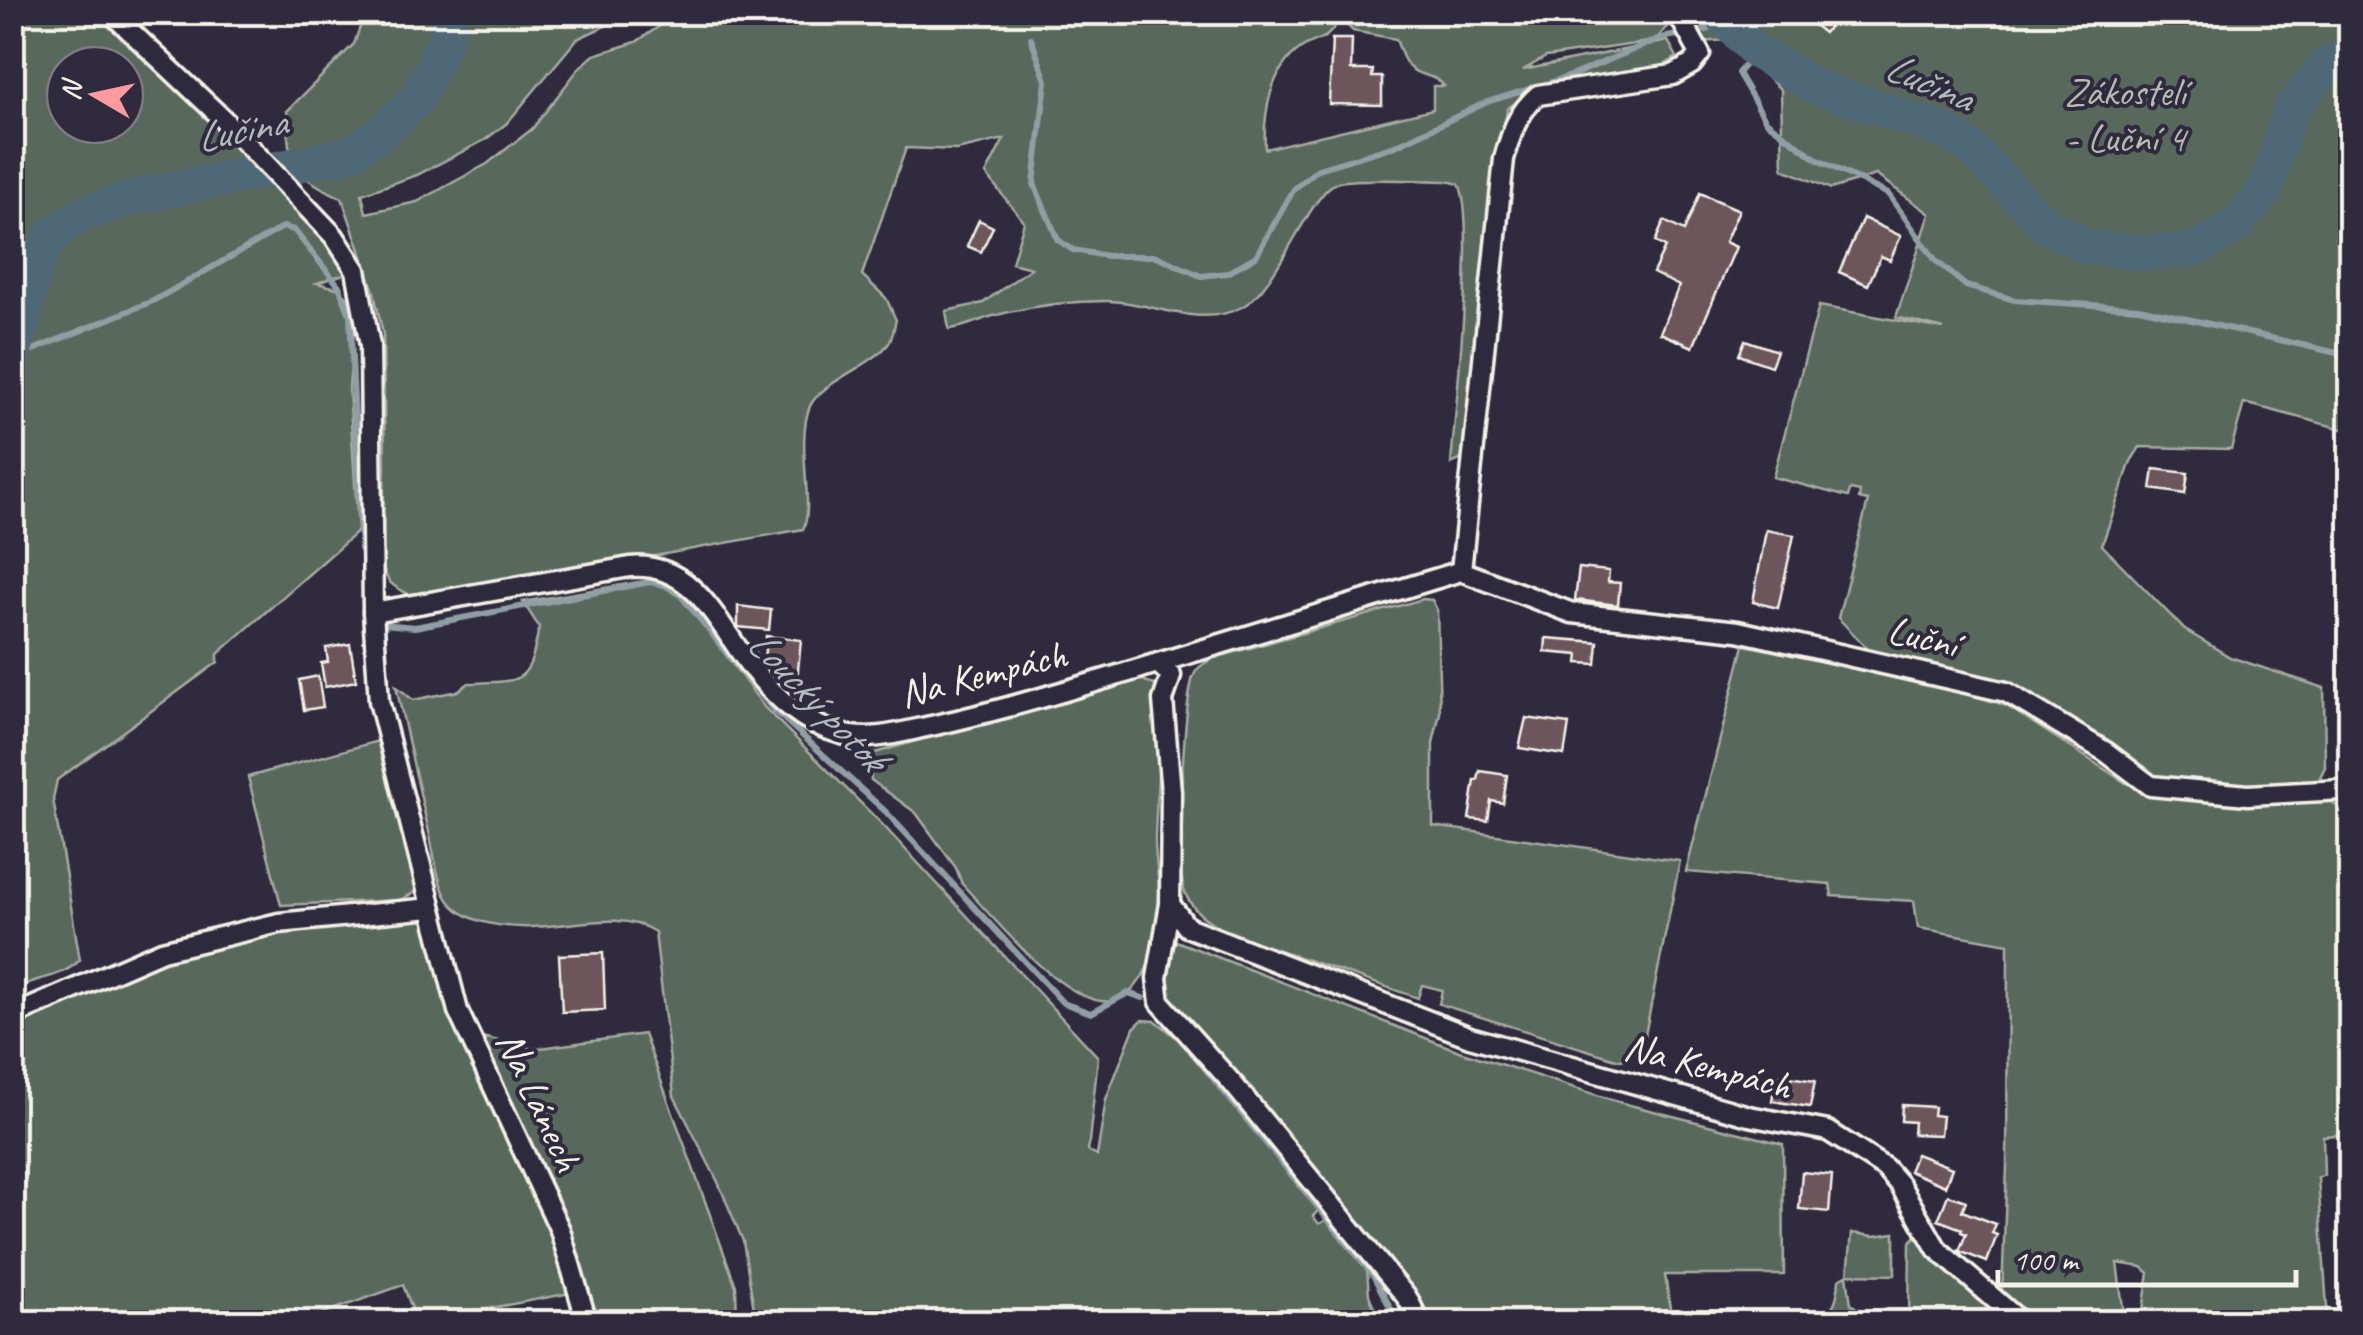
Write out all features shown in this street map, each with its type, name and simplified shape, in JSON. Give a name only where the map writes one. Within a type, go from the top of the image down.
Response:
[{"type":"street","points":[[110,12],[288,187],[334,236],[356,270],[370,346],[373,612]]},
{"type":"street","points":[[1419,1322],[1408,1299],[1330,1202],[1160,1002],[1157,978],[1170,904],[1171,792],[1163,700],[1171,676],[1158,663],[1461,571],[1504,159],[1514,124],[1524,106],[1538,95],[1673,75],[1692,64],[1700,54],[1677,12]]},
{"type":"street","name":"Na Kempách","points":[[373,612],[630,567],[648,565],[667,570],[710,607],[772,692],[815,725],[844,736],[878,737],[992,713],[1158,663]]},
{"type":"street","name":"Luční","points":[[1461,571],[1572,612],[1738,631],[2006,692],[2106,752],[2151,786],[2248,796],[2287,796],[2350,786]]},
{"type":"street","name":"Na Lánech","points":[[373,612],[379,702],[458,1011],[560,1230],[587,1322]]},
{"type":"street","name":"Na Kempách","points":[[1170,904],[1187,927],[1470,1036],[1749,1116],[1828,1131],[1885,1168],[1937,1249],[2022,1322]]},
{"type":"street","points":[[12,1016],[162,951],[279,923],[431,908]]},
{"type":"green space","points":[[13,13],[99,13],[133,45],[45,45],[45,145],[145,145],[145,56],[218,125],[356,270],[317,283],[337,288],[347,296],[355,321],[349,388],[358,531],[218,654],[218,662],[57,780],[53,799],[80,960],[62,972],[13,993]]},
{"type":"green space","name":"Zákostelí - Luční 4","points":[[365,13],[633,13],[577,39],[507,123],[485,140],[417,175],[362,194],[366,213],[417,202],[487,164],[532,129],[580,67],[594,55],[636,42],[679,13],[2350,13],[2350,431],[2244,403],[2231,449],[2140,447],[2131,461],[2102,545],[2185,630],[2230,657],[2324,688],[2325,767],[2315,788],[2343,811],[2340,886],[2350,886],[2350,1134],[2323,1136],[2324,1175],[2318,1178],[2328,1322],[2141,1322],[2149,1273],[2142,1267],[2117,1263],[2125,1322],[2015,1322],[2002,1293],[2008,944],[1918,928],[1914,901],[1832,896],[1830,884],[1686,872],[1744,645],[1940,684],[2007,706],[2126,783],[2130,770],[2006,692],[1872,653],[1838,618],[1868,501],[1859,499],[1860,492],[1850,490],[1848,497],[1773,477],[1819,306],[1944,329],[1896,317],[1930,214],[1876,175],[1831,189],[1783,169],[1781,90],[1729,40],[1699,42],[1671,22],[1655,41],[1546,57],[1523,70],[1668,41],[1677,57],[1661,67],[1531,91],[1507,109],[1474,359],[1469,456],[1451,464],[1465,275],[1464,205],[1459,184],[1363,180],[1339,182],[1328,188],[1256,296],[1225,313],[1192,315],[1124,302],[1078,302],[1021,309],[949,329],[946,311],[983,303],[1031,268],[1012,263],[1024,222],[986,174],[1004,139],[957,150],[906,148],[862,275],[886,298],[896,320],[892,335],[882,351],[825,389],[810,406],[804,437],[807,506],[803,529],[419,599],[392,584],[381,557],[385,468],[383,334],[373,288],[342,198],[302,174],[289,144],[287,111],[354,44]],"holes":[[[1338,22],[1344,22],[1353,31],[1396,39],[1410,67],[1441,82],[1444,86],[1433,86],[1433,109],[1265,149],[1267,108],[1282,68],[1301,48],[1324,37]]]},
{"type":"green space","points":[[657,582],[684,599],[765,708],[880,822],[1098,1057],[1088,1151],[1097,1156],[1106,1099],[1134,1028],[1142,1020],[1156,1021],[1182,1042],[1319,1210],[1313,1216],[1319,1224],[1328,1219],[1367,1269],[1369,1295],[1380,1322],[756,1322],[743,1241],[674,1096],[655,932],[620,921],[531,927],[500,925],[459,911],[445,895],[439,879],[396,686],[413,700],[458,691],[469,683],[512,680],[527,670],[539,627],[523,602]]},
{"type":"green space","points":[[1423,599],[1432,600],[1437,610],[1440,713],[1433,743],[1433,826],[1680,861],[1643,1045],[1627,1059],[1619,1060],[1439,1004],[1442,990],[1422,985],[1418,998],[1227,932],[1201,915],[1187,897],[1182,874],[1182,782],[1190,690],[1197,670],[1211,659]]},
{"type":"green space","points":[[1136,677],[1159,687],[1155,840],[1160,917],[1151,959],[1136,985],[1126,995],[1101,1001],[1065,985],[1008,934],[962,884],[956,868],[916,813],[871,780],[868,755]]},
{"type":"green space","points":[[378,741],[419,881],[417,891],[400,900],[281,905],[248,777]]},
{"type":"green space","points":[[431,908],[469,1034],[533,1049],[644,1034],[736,1286],[737,1322],[584,1322],[576,1292],[417,1322],[403,1285],[299,1322],[13,1322],[13,1016],[162,951],[279,923]]},
{"type":"green space","points":[[1176,941],[1459,1051],[1622,1103],[1783,1144],[1784,1275],[1665,1275],[1672,1322],[1425,1322],[1159,991]]},
{"type":"green space","points":[[1852,1233],[1895,1233],[1895,1275],[1848,1274]]},
{"type":"green space","points":[[1916,1236],[2008,1322],[1909,1322],[1910,1242]]},
{"type":"green space","points":[[1847,1275],[1851,1304],[1859,1310],[1895,1311],[1896,1322],[1818,1322],[1834,1304],[1839,1279]]},
{"type":"building","points":[[1797,12],[1821,12],[1833,22],[1824,33]]},
{"type":"building","points":[[1332,39],[1352,39],[1351,70],[1373,70],[1372,77],[1382,77],[1382,105],[1329,104]]},
{"type":"building","points":[[1700,193],[1739,210],[1725,242],[1736,247],[1693,347],[1660,333],[1679,286],[1653,273],[1665,247],[1655,242],[1664,221],[1684,231]]},
{"type":"building","points":[[1863,218],[1901,236],[1890,260],[1881,256],[1868,285],[1839,272]]},
{"type":"building","points":[[979,220],[993,227],[981,252],[967,246]]},
{"type":"building","points":[[1745,340],[1777,351],[1771,366],[1739,355]]},
{"type":"building","points":[[2154,469],[2188,473],[2185,494],[2151,489]]},
{"type":"building","points":[[1766,530],[1794,535],[1778,608],[1753,602]]},
{"type":"building","points":[[1579,568],[1609,571],[1608,582],[1620,583],[1618,605],[1575,600]]},
{"type":"building","points":[[738,606],[771,610],[769,630],[738,627]]},
{"type":"building","points":[[766,636],[801,640],[797,680],[777,678],[769,669],[770,664],[764,663]]},
{"type":"building","points":[[1546,638],[1598,642],[1596,664],[1578,663],[1579,655],[1545,652]]},
{"type":"building","points":[[350,644],[356,681],[325,687],[321,663],[328,662],[326,648]]},
{"type":"building","points":[[318,676],[323,707],[304,710],[299,680]]},
{"type":"building","points":[[1526,718],[1569,724],[1564,755],[1519,748]]},
{"type":"building","points":[[1480,771],[1507,775],[1503,803],[1491,801],[1488,821],[1469,819]]},
{"type":"building","points":[[603,953],[605,1010],[562,1012],[559,955]]},
{"type":"building","points":[[1776,1075],[1815,1081],[1810,1107],[1772,1101]]},
{"type":"building","points":[[1902,1105],[1934,1107],[1933,1115],[1942,1116],[1940,1135],[1913,1134],[1914,1122],[1901,1121]]},
{"type":"building","points":[[1916,1154],[1952,1168],[1945,1186],[1909,1171]]},
{"type":"building","points":[[1802,1172],[1832,1175],[1829,1212],[1799,1209]]},
{"type":"building","points":[[1948,1195],[1966,1201],[1962,1211],[1996,1224],[1992,1233],[1997,1235],[1987,1262],[1959,1251],[1966,1234],[1938,1220]]},
{"type":"waterway","name":"Lučina","points":[[12,362],[38,259],[53,234],[83,214],[139,196],[350,154],[385,130],[418,98],[444,42],[451,12]]},
{"type":"waterway","name":"Lučina","points":[[1717,12],[1756,52],[1816,87],[1945,131],[1973,150],[2044,224],[2088,247],[2144,253],[2197,249],[2234,227],[2265,191],[2290,111],[2327,64],[2350,54]]},
{"type":"waterway","points":[[1031,38],[1046,81],[1034,184],[1058,240],[1073,250],[1107,256],[1156,256],[1201,276],[1227,273],[1256,256],[1294,189],[1318,169],[1395,146],[1487,102],[1568,77],[1661,38],[1727,26]]},
{"type":"waterway","points":[[1756,52],[1738,73],[1766,121],[1818,160],[1888,194],[1936,261],[1966,286],[2015,300],[2139,308],[2350,356]]},
{"type":"waterway","name":"Loucký potok","points":[[16,357],[153,301],[283,227],[294,230],[339,286],[350,315],[361,549]]},
{"type":"waterway","name":"Loucký potok","points":[[383,624],[415,627],[650,582],[674,587],[772,708],[886,812],[1063,1003],[1091,1013],[1128,993],[1143,998]]},
{"type":"waterway","name":"Loucký potok","points":[[1177,1034],[1373,1275],[1398,1322]]}]
